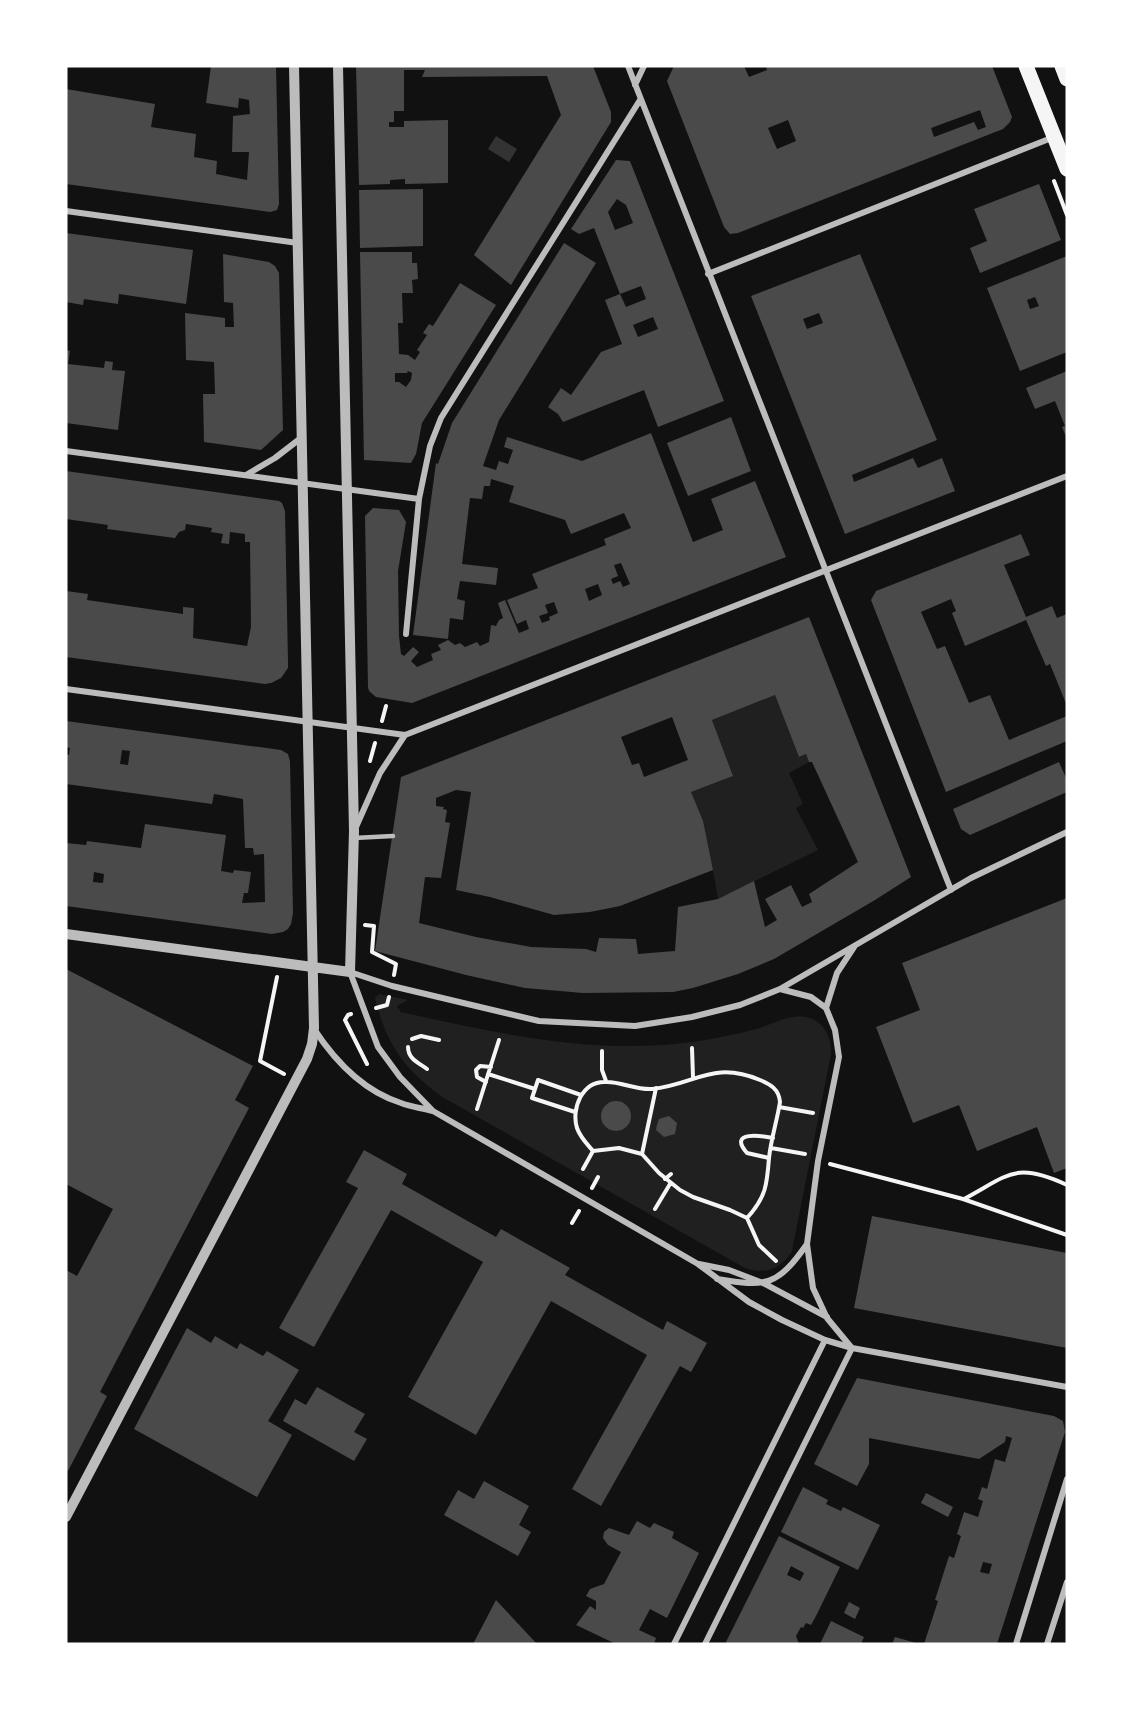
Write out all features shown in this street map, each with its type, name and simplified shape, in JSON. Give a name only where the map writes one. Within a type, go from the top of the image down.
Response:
[{"type":"main road","points":[[1026,66],[1067,169]]},
{"type":"main road","points":[[1062,66],[1067,79]]},
{"type":"street","points":[[66,1517],[296,1080],[312,1044],[314,1028],[294,66]]},
{"type":"street","points":[[338,66],[354,834],[350,972],[378,1047],[400,1077],[433,1111],[698,1264],[749,1302],[782,1320],[825,1340],[852,1348],[1067,1387]]},
{"type":"street","points":[[628,66],[951,890]]},
{"type":"street","points":[[634,86],[644,66]]},
{"type":"street","points":[[406,634],[419,499],[430,446],[441,418],[640,100]]},
{"type":"street","points":[[708,274],[1054,137]]},
{"type":"street","points":[[66,212],[298,243]]},
{"type":"street","points":[[246,475],[275,458],[302,437]]},
{"type":"street","points":[[66,451],[419,499]]},
{"type":"street","points":[[66,689],[405,735],[1067,476]]},
{"type":"street","points":[[354,834],[380,773],[405,735]]},
{"type":"street","points":[[66,934],[350,972],[392,986],[539,1021],[635,1026],[692,1017],[740,1005],[780,988],[971,878],[1067,832]]},
{"type":"street","points":[[826,1008],[837,973],[854,946]]},
{"type":"street","points":[[780,988],[811,997],[826,1008],[835,1030],[839,1057],[818,1161],[807,1244],[813,1288],[827,1318],[852,1348]]},
{"type":"street","points":[[314,1028],[342,1065],[375,1091],[400,1103],[433,1111]]},
{"type":"street","points":[[715,1278],[751,1284],[764,1283],[784,1273],[807,1244]]},
{"type":"street","points":[[698,1264],[729,1270],[764,1283],[827,1318]]},
{"type":"street","points":[[674,1644],[825,1340]]},
{"type":"street","points":[[705,1644],[852,1348]]},
{"type":"street","points":[[1016,1644],[1067,1479]]},
{"type":"street","points":[[1047,1644],[1067,1582]]},
{"type":"lane","points":[[354,834],[393,836]]},
{"type":"path","points":[[374,926],[372,952],[396,964]]},
{"type":"path","points":[[275,962],[277,976],[260,1061],[296,1080]]},
{"type":"path","points":[[345,1020],[367,1064]]},
{"type":"path","points":[[412,1039],[421,1036],[439,1040]]},
{"type":"path","points":[[477,1108],[499,1040]]},
{"type":"path","points":[[408,1047],[413,1059],[427,1069]]},
{"type":"path","points":[[692,1048],[693,1077]]},
{"type":"path","points":[[602,1051],[602,1070],[606,1081]]},
{"type":"path","points":[[486,1082],[477,1077],[476,1070],[480,1066],[490,1067]]},
{"type":"path","points":[[593,1151],[579,1134],[575,1112],[581,1095],[596,1084],[606,1081],[636,1088],[656,1088],[719,1072],[735,1072],[750,1076],[774,1087],[780,1097],[767,1186],[761,1200],[747,1218]]},
{"type":"path","points":[[488,1074],[535,1089]]},
{"type":"path","points":[[575,1112],[532,1098],[538,1080],[581,1095]]},
{"type":"path","points":[[642,1154],[656,1088]]},
{"type":"path","points":[[779,1107],[813,1113]]},
{"type":"path","points":[[770,1158],[747,1153],[742,1146],[747,1136],[751,1134],[773,1138]]},
{"type":"path","points":[[593,1151],[619,1148],[642,1154],[670,1184],[693,1197],[747,1218],[759,1245],[776,1261]]},
{"type":"path","points":[[771,1148],[805,1154]]},
{"type":"path","points":[[583,1169],[593,1151]]},
{"type":"path","points":[[818,1161],[963,1200],[1067,1235]]},
{"type":"path","points":[[963,1200],[1001,1177],[1016,1173],[1031,1172],[1067,1185]]},
{"type":"path","points":[[665,1179],[671,1174]]},
{"type":"path","points":[[655,1209],[670,1184]]},
{"type":"shaded area","points":[[496,136],[517,149],[509,162],[488,149]]},
{"type":"shaded area","points":[[775,695],[799,757],[806,754],[809,762],[789,773],[803,804],[796,808],[818,850],[718,899],[713,870],[691,792],[733,776],[712,720]]},
{"type":"shaded area","points":[[379,994],[408,1000],[397,1006],[401,1012],[530,1038],[596,1045],[629,1046],[698,1041],[733,1035],[799,1016],[817,1022],[828,1035],[831,1054],[792,1251],[783,1262],[772,1269],[760,1271],[745,1268],[444,1098],[408,1067],[391,1043],[375,998]]},
{"type":"building","points":[[211,66],[276,66],[279,204],[277,210],[270,212],[66,184],[66,89],[155,104],[151,127],[196,134],[194,157],[217,161],[216,174],[247,180],[249,152],[232,152],[233,116],[250,114],[249,100],[239,98],[238,108],[206,103]]},
{"type":"building","points":[[356,66],[593,66],[611,112],[611,122],[511,285],[474,255],[561,115],[547,76],[422,77],[425,70],[404,70],[404,111],[394,111],[394,122],[389,122],[389,127],[404,127],[404,121],[448,120],[448,183],[405,184],[405,179],[390,180],[390,184],[359,185]]},
{"type":"building","points":[[674,66],[744,66],[749,77],[767,70],[766,66],[992,66],[1012,117],[1003,129],[738,233],[730,234],[724,227],[667,81]],"holes":[[[980,110],[986,127],[978,130],[974,122],[934,137],[931,128]],[[788,120],[796,141],[777,149],[768,128]]]},
{"type":"building","points":[[616,160],[630,161],[724,401],[658,427],[644,390],[563,422],[558,414],[548,407],[561,388],[571,395],[601,352],[622,344],[605,300],[620,294],[594,228],[579,234],[571,229]],"holes":[[[617,199],[626,205],[633,223],[615,230],[608,212]],[[641,286],[646,299],[626,307],[620,294]],[[653,317],[658,329],[638,337],[633,325]]]},
{"type":"building","points":[[1039,184],[1061,240],[980,273],[970,248],[987,241],[974,209]]},
{"type":"building","points":[[423,189],[423,246],[360,248],[359,190]]},
{"type":"building","points":[[66,233],[193,250],[186,304],[119,294],[118,304],[84,299],[83,305],[66,302]]},
{"type":"building","points":[[564,243],[596,263],[499,420],[483,466],[496,470],[499,461],[508,464],[513,450],[504,447],[507,437],[582,461],[651,433],[693,542],[723,530],[711,499],[755,481],[786,557],[412,703],[376,697],[368,687],[365,516],[373,508],[399,510],[406,522],[398,571],[399,636],[401,654],[404,656],[413,647],[419,652],[411,661],[417,667],[433,660],[431,654],[441,650],[438,645],[448,640],[455,645],[460,643],[465,647],[477,642],[480,646],[489,642],[491,625],[496,626],[503,618],[498,603],[505,600],[519,633],[529,629],[526,620],[517,624],[507,600],[538,588],[532,574],[606,545],[604,539],[631,528],[624,513],[571,534],[565,520],[509,502],[514,486],[491,479],[490,486],[484,486],[482,499],[470,498],[462,564],[498,568],[496,585],[460,581],[457,599],[465,601],[463,620],[450,618],[448,639],[413,635],[436,463],[438,464],[452,423]],"holes":[[[621,563],[630,584],[623,587],[620,581],[613,584],[611,579],[618,576],[614,565]],[[598,584],[602,595],[589,601],[585,589]],[[554,602],[558,613],[542,623],[539,616],[548,613],[545,605]]]},
{"type":"building","points":[[360,252],[412,252],[412,263],[417,263],[418,279],[412,280],[413,293],[402,293],[403,323],[398,323],[399,354],[408,355],[415,360],[420,352],[417,350],[427,335],[423,333],[429,324],[433,326],[460,283],[496,305],[422,423],[416,454],[411,463],[364,460]],"holes":[[[408,371],[412,373],[411,380],[406,387],[395,382],[395,373],[407,373]]]},
{"type":"building","points":[[223,254],[269,262],[279,273],[283,430],[261,450],[204,442],[203,394],[215,394],[214,362],[186,360],[185,313],[225,318],[225,327],[234,327],[233,303],[224,302]]},
{"type":"building","points":[[860,254],[937,440],[852,475],[854,482],[913,458],[918,468],[942,458],[955,491],[845,534],[751,296]],"holes":[[[819,313],[823,323],[807,329],[803,319]]]},
{"type":"building","points":[[1067,256],[1067,352],[1020,371],[987,288]],"holes":[[[1035,297],[1039,306],[1030,309],[1027,300]]]},
{"type":"building","points":[[66,350],[70,351],[68,364],[104,368],[105,361],[113,362],[112,370],[125,371],[118,430],[66,423]]},
{"type":"building","points":[[1067,371],[1067,439],[1062,427],[1065,426],[1055,401],[1035,409],[1026,388]]},
{"type":"building","points":[[731,417],[751,471],[688,496],[667,443]]},
{"type":"building","points":[[66,471],[282,503],[285,511],[288,668],[281,678],[265,684],[66,657],[66,591],[88,594],[87,600],[183,614],[183,607],[194,608],[193,638],[247,646],[251,627],[250,542],[245,542],[245,534],[230,532],[229,544],[221,543],[223,534],[211,532],[212,528],[186,524],[185,530],[179,532],[175,538],[107,529],[108,525],[66,519]]},
{"type":"building","points":[[1021,534],[1030,555],[1004,565],[1026,617],[1052,606],[1057,618],[1067,614],[1067,706],[1050,664],[1046,666],[1026,620],[965,646],[952,613],[956,611],[951,599],[921,612],[937,649],[945,646],[969,703],[990,695],[1009,740],[1067,716],[1067,741],[946,792],[871,600],[876,591]]},
{"type":"building","points":[[809,617],[911,877],[774,959],[738,974],[693,988],[673,992],[583,993],[525,988],[375,951],[401,777]],"holes":[[[775,695],[799,757],[806,754],[809,762],[812,762],[858,862],[809,894],[812,902],[802,907],[791,885],[765,899],[777,920],[765,927],[754,881],[718,899],[678,907],[675,951],[638,954],[636,939],[599,938],[596,952],[586,949],[531,947],[419,923],[425,877],[441,878],[450,823],[445,822],[447,810],[436,806],[436,798],[456,790],[471,792],[456,890],[554,915],[590,912],[620,906],[713,870],[703,821],[691,792],[733,776],[712,720]],[[672,717],[688,760],[644,777],[639,763],[632,765],[621,737]]]},
{"type":"building","points":[[66,721],[281,750],[288,754],[293,913],[288,929],[272,934],[66,906],[66,843],[86,845],[87,841],[141,848],[145,824],[226,835],[221,871],[251,872],[248,893],[244,893],[242,903],[265,902],[264,854],[254,855],[253,848],[245,848],[243,799],[214,794],[212,804],[66,784],[66,754],[69,755],[70,748],[66,747]],"holes":[[[122,750],[130,751],[128,765],[120,764]],[[94,872],[104,874],[103,883],[93,882]]]},
{"type":"building","points":[[1059,762],[1067,780],[1067,792],[970,835],[961,829],[953,809]]},
{"type":"building","points":[[1067,898],[1067,1168],[1054,1173],[1037,1127],[977,1151],[959,1105],[913,1123],[876,1027],[920,1010],[902,963]]},
{"type":"building","points":[[66,969],[253,1066],[235,1100],[249,1108],[100,1392],[107,1396],[68,1471],[66,1467],[66,1270],[77,1276],[113,1209],[66,1184]]},
{"type":"building","points":[[616,1101],[627,1105],[631,1116],[627,1127],[616,1131],[605,1127],[601,1116],[605,1105]]},
{"type":"building","points":[[669,1116],[677,1123],[675,1134],[664,1137],[656,1130],[657,1125],[659,1119]]},
{"type":"building","points":[[364,1150],[407,1174],[402,1184],[496,1237],[501,1229],[570,1268],[565,1275],[663,1330],[667,1321],[707,1343],[691,1372],[680,1366],[601,1506],[572,1489],[647,1355],[551,1301],[476,1435],[408,1397],[483,1262],[391,1210],[314,1347],[279,1328],[358,1188],[346,1182]]},
{"type":"building","points":[[872,1216],[1067,1253],[1067,1348],[854,1308]]},
{"type":"building","points":[[187,1328],[211,1343],[215,1336],[237,1349],[240,1343],[263,1356],[267,1351],[299,1370],[268,1421],[292,1435],[257,1497],[134,1429]]},
{"type":"building","points":[[857,1378],[1054,1416],[1063,1421],[1065,1432],[997,1644],[924,1644],[949,1556],[954,1558],[961,1536],[957,1534],[964,1512],[978,1517],[983,1501],[978,1499],[982,1487],[987,1489],[995,1459],[1005,1462],[1012,1438],[1006,1436],[1005,1442],[979,1459],[869,1438],[869,1464],[857,1486],[814,1464]],"holes":[[[983,1562],[992,1564],[989,1574],[980,1572]]]},
{"type":"building","points":[[317,1387],[365,1414],[354,1432],[367,1439],[354,1461],[283,1421],[295,1399],[306,1405]]},
{"type":"building","points":[[484,1481],[529,1506],[519,1525],[531,1532],[518,1556],[444,1515],[458,1490],[474,1499]]},
{"type":"building","points":[[803,1487],[828,1500],[826,1504],[841,1511],[843,1507],[880,1525],[858,1570],[781,1532]]},
{"type":"building","points":[[926,1493],[953,1507],[948,1517],[921,1503]]},
{"type":"building","points":[[637,1521],[650,1528],[654,1523],[674,1532],[672,1538],[699,1553],[667,1618],[650,1609],[639,1630],[656,1638],[654,1644],[616,1644],[576,1625],[590,1606],[596,1610],[596,1601],[586,1596],[590,1589],[604,1584],[621,1552],[608,1545],[603,1538],[604,1532],[609,1528],[629,1535]]},
{"type":"building","points":[[779,1536],[840,1567],[811,1625],[806,1623],[796,1636],[799,1644],[725,1644]],"holes":[[[791,1566],[804,1573],[800,1581],[787,1575]]]},
{"type":"building","points":[[496,1600],[537,1644],[473,1644]]},
{"type":"building","points":[[849,1602],[860,1608],[855,1619],[844,1613]]},
{"type":"building","points":[[831,1621],[864,1637],[861,1644],[820,1644]]},
{"type":"building","points":[[895,1637],[916,1643],[916,1644],[892,1644]]}]
